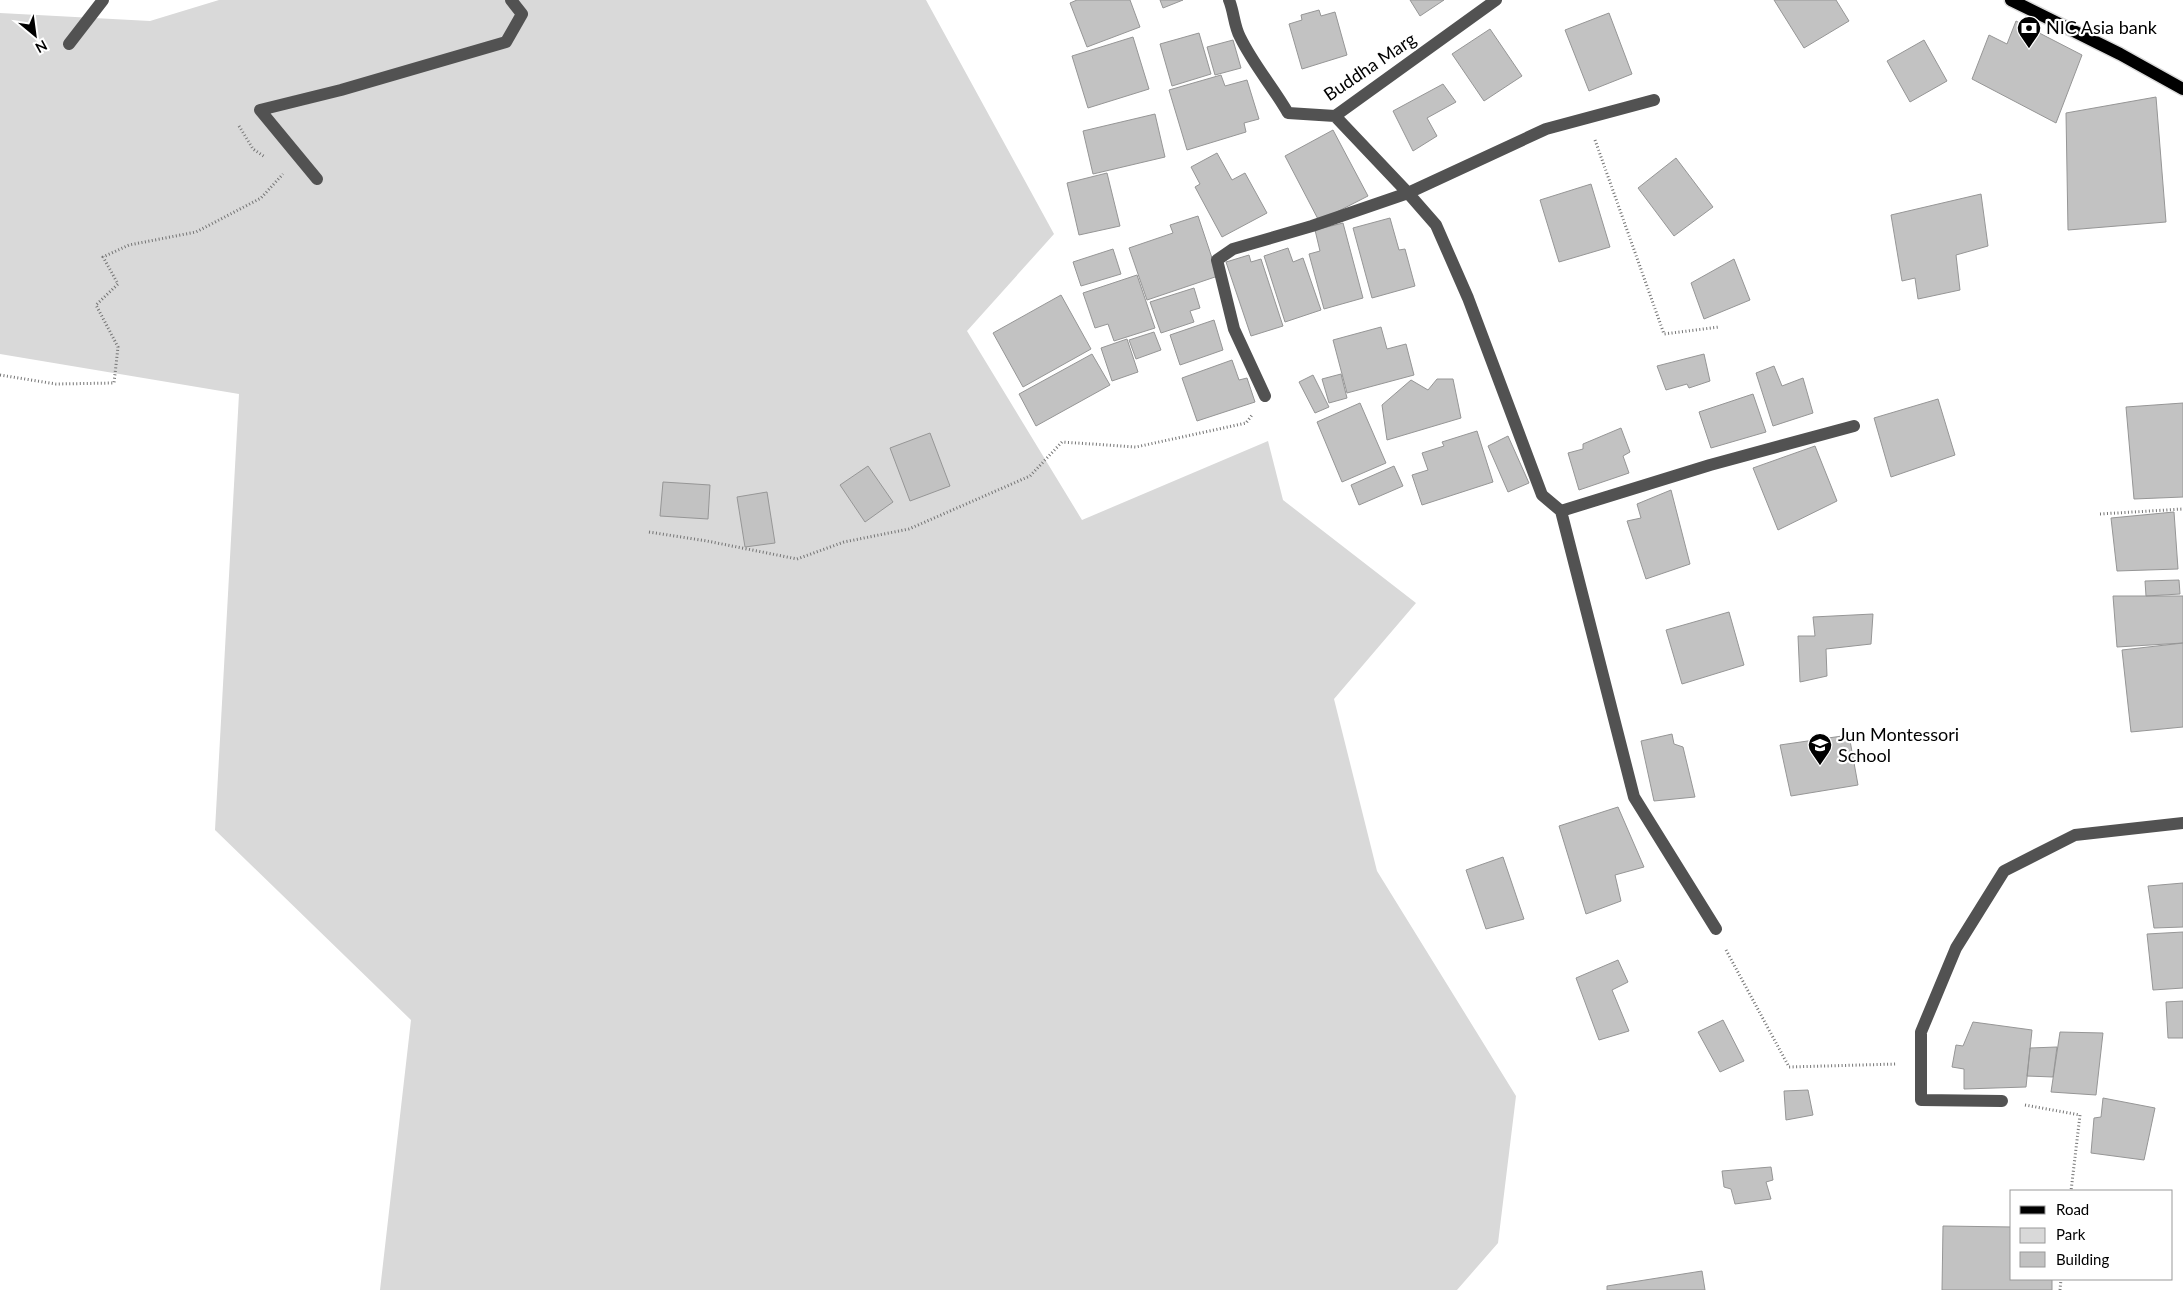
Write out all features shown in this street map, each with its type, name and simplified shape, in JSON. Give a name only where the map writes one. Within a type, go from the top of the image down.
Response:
[{"type":"main road","points":[[2011,0],[2120,54],[2183,89]]},
{"type":"street","points":[[68,44],[104,0]]},
{"type":"street","points":[[318,179],[260,110],[340,90],[506,42],[522,14],[511,0]]},
{"type":"street","name":"Buddha Marg","points":[[1229,0],[1238,34],[1255,66],[1276,92],[1288,113],[1335,116],[1496,0]]},
{"type":"street","points":[[1265,396],[1234,329],[1217,260],[1233,249],[1312,226],[1408,193],[1546,129],[1654,100]]},
{"type":"street","points":[[1335,116],[1436,225],[1468,298],[1542,495],[1561,511],[1634,797],[1716,929]]},
{"type":"street","points":[[1561,511],[1710,465],[1854,426]]},
{"type":"street","points":[[2002,1101],[1921,1100],[1921,1032],[1956,948],[2004,871],[2075,835],[2183,823]]},
{"type":"path","points":[[260,110],[237,123],[253,149],[269,160]]},
{"type":"path","points":[[1587,118],[1664,334],[1719,327]]},
{"type":"path","points":[[0,375],[56,384],[114,383],[118,347],[96,304],[118,284],[103,257],[129,246],[196,232],[261,198],[285,171]]},
{"type":"path","points":[[649,532],[798,559],[844,542],[909,529],[1022,480],[1030,476],[1062,442],[1136,447],[1246,423],[1265,396]]},
{"type":"path","points":[[2100,514],[2183,509]]},
{"type":"path","points":[[1716,929],[1789,1067],[1902,1064]]},
{"type":"path","points":[[2002,1101],[2080,1115],[2071,1190]]},
{"type":"green space","points":[[219,0],[926,0],[1054,234],[967,331],[1082,520],[1268,441],[1283,500],[1416,603],[1334,699],[1377,871],[1516,1096],[1498,1243],[1457,1290],[380,1290],[411,1020],[215,830],[239,394],[0,354],[0,13],[150,21]]},
{"type":"building","points":[[1077,0],[1130,0],[1140,27],[1087,47],[1070,3]]},
{"type":"building","points":[[1160,0],[1183,0],[1163,8]]},
{"type":"building","points":[[1410,0],[1444,0],[1420,16]]},
{"type":"building","points":[[1774,0],[1836,0],[1849,21],[1804,48]]},
{"type":"building","points":[[1319,10],[1321,16],[1335,12],[1347,55],[1302,69],[1289,24],[1302,20],[1301,15]]},
{"type":"building","points":[[1609,13],[1632,74],[1589,91],[1565,30]]},
{"type":"building","points":[[2016,21],[2082,55],[2056,123],[1972,79],[1989,35],[2007,44]]},
{"type":"building","points":[[1490,29],[1522,76],[1484,101],[1452,54]]},
{"type":"building","points":[[1199,33],[1211,74],[1172,86],[1160,44]]},
{"type":"building","points":[[1133,37],[1149,89],[1088,108],[1072,56]]},
{"type":"building","points":[[1233,40],[1241,68],[1215,75],[1207,47]]},
{"type":"building","points":[[1924,40],[1947,81],[1910,102],[1887,61]]},
{"type":"building","points":[[1221,75],[1225,86],[1247,80],[1259,119],[1244,123],[1246,132],[1187,150],[1169,90]]},
{"type":"building","points":[[1443,84],[1456,102],[1427,118],[1437,136],[1413,151],[1393,111]]},
{"type":"building","points":[[2156,97],[2166,222],[2068,230],[2066,113]]},
{"type":"building","points":[[1155,114],[1165,157],[1093,174],[1083,131]]},
{"type":"building","points":[[1333,130],[1368,196],[1319,221],[1285,156]]},
{"type":"building","points":[[1217,153],[1232,180],[1245,173],[1267,213],[1222,237],[1195,187],[1200,184],[1191,167]]},
{"type":"building","points":[[1676,158],[1713,207],[1674,236],[1638,188]]},
{"type":"building","points":[[1107,173],[1120,226],[1079,235],[1067,183]]},
{"type":"building","points":[[1591,184],[1610,247],[1559,262],[1540,200]]},
{"type":"building","points":[[1981,194],[1988,246],[1956,255],[1960,290],[1918,299],[1915,278],[1902,281],[1891,215]]},
{"type":"building","points":[[1198,216],[1218,276],[1147,300],[1129,248],[1173,233],[1170,225]]},
{"type":"building","points":[[1390,218],[1399,250],[1405,249],[1415,286],[1372,298],[1353,228]]},
{"type":"building","points":[[1343,223],[1363,298],[1324,309],[1309,254],[1320,251],[1315,230]]},
{"type":"building","points":[[1288,248],[1293,262],[1303,258],[1321,310],[1285,322],[1264,256]]},
{"type":"building","points":[[1113,249],[1121,274],[1081,286],[1073,262]]},
{"type":"building","points":[[1249,255],[1251,262],[1261,259],[1283,326],[1251,336],[1226,262]]},
{"type":"building","points":[[1734,259],[1750,300],[1704,319],[1691,283]]},
{"type":"building","points":[[1137,275],[1155,328],[1114,341],[1108,324],[1095,328],[1083,293]]},
{"type":"building","points":[[1194,288],[1200,308],[1190,311],[1194,322],[1161,333],[1150,302]]},
{"type":"building","points":[[1061,295],[1091,349],[1023,387],[993,333]]},
{"type":"building","points":[[1214,320],[1223,350],[1180,365],[1170,335]]},
{"type":"building","points":[[1381,327],[1387,349],[1406,344],[1414,375],[1347,393],[1333,340]]},
{"type":"building","points":[[1154,332],[1161,350],[1136,359],[1129,340]]},
{"type":"building","points":[[1127,339],[1138,372],[1112,381],[1101,348]]},
{"type":"building","points":[[1092,354],[1110,385],[1036,426],[1019,394]]},
{"type":"building","points":[[1704,354],[1710,381],[1689,388],[1687,384],[1666,390],[1657,366]]},
{"type":"building","points":[[1232,360],[1239,380],[1247,378],[1255,402],[1197,421],[1182,378]]},
{"type":"building","points":[[1774,366],[1782,386],[1803,378],[1813,413],[1773,426],[1756,373]]},
{"type":"building","points":[[1341,374],[1347,398],[1329,403],[1322,379]]},
{"type":"building","points":[[1313,375],[1329,407],[1315,413],[1299,382]]},
{"type":"building","points":[[1437,379],[1453,379],[1461,418],[1387,440],[1382,405],[1411,380],[1428,390]]},
{"type":"building","points":[[1753,394],[1766,432],[1711,448],[1699,412]]},
{"type":"building","points":[[1938,399],[1955,455],[1891,477],[1874,418]]},
{"type":"building","points":[[1360,403],[1386,463],[1342,482],[1317,422]]},
{"type":"building","points":[[2183,403],[2183,497],[2134,499],[2126,407]]},
{"type":"building","points":[[1621,428],[1630,452],[1623,456],[1629,473],[1579,490],[1568,453],[1583,449],[1583,444]]},
{"type":"building","points":[[1477,431],[1493,482],[1422,505],[1412,475],[1428,470],[1422,453],[1444,446],[1442,442]]},
{"type":"building","points":[[930,433],[950,486],[910,501],[890,448]]},
{"type":"building","points":[[1508,436],[1529,483],[1508,492],[1488,446]]},
{"type":"building","points":[[1815,446],[1837,501],[1778,530],[1753,468]]},
{"type":"building","points":[[868,466],[893,502],[865,522],[840,485]]},
{"type":"building","points":[[1394,466],[1403,486],[1359,505],[1351,485]]},
{"type":"building","points":[[663,482],[710,485],[708,519],[660,516]]},
{"type":"building","points":[[1671,490],[1690,564],[1646,579],[1627,521],[1641,518],[1637,504]]},
{"type":"building","points":[[767,492],[775,543],[745,547],[737,497]]},
{"type":"building","points":[[2174,512],[2178,569],[2117,571],[2111,518]]},
{"type":"building","points":[[2179,580],[2180,594],[2146,596],[2145,581]]},
{"type":"building","points":[[2113,596],[2183,596],[2183,643],[2117,647]]},
{"type":"building","points":[[1729,612],[1744,665],[1682,684],[1666,630]]},
{"type":"building","points":[[1873,614],[1871,644],[1826,649],[1827,676],[1800,682],[1798,636],[1815,636],[1813,617]]},
{"type":"building","points":[[2183,643],[2183,727],[2131,732],[2122,650]]},
{"type":"building","points":[[1672,734],[1674,744],[1683,747],[1695,797],[1654,801],[1641,741]]},
{"type":"building","points":[[1849,735],[1858,785],[1791,796],[1780,745]]},
{"type":"building","points":[[1618,807],[1644,867],[1615,875],[1621,901],[1586,914],[1559,826]]},
{"type":"building","points":[[1503,857],[1524,919],[1486,929],[1466,870]]},
{"type":"building","points":[[2183,883],[2183,927],[2154,928],[2148,886]]},
{"type":"building","points":[[2183,932],[2183,988],[2153,990],[2147,934]]},
{"type":"building","points":[[1618,960],[1628,982],[1612,990],[1629,1031],[1599,1040],[1576,978]]},
{"type":"building","points":[[2183,1001],[2183,1038],[2168,1038],[2166,1002]]},
{"type":"building","points":[[1723,1020],[1744,1061],[1720,1072],[1698,1032]]},
{"type":"building","points":[[1973,1022],[2032,1030],[2026,1087],[1964,1089],[1964,1069],[1952,1067],[1956,1045],[1963,1046]]},
{"type":"building","points":[[2060,1032],[2103,1033],[2096,1095],[2051,1092]]},
{"type":"building","points":[[2057,1047],[2053,1077],[2027,1076],[2030,1048]]},
{"type":"building","points":[[1808,1090],[1813,1115],[1786,1120],[1784,1091]]},
{"type":"building","points":[[2103,1098],[2155,1108],[2144,1160],[2091,1153],[2094,1118],[2101,1117]]},
{"type":"building","points":[[1771,1167],[1773,1180],[1766,1182],[1771,1199],[1735,1204],[1731,1189],[1724,1187],[1722,1171]]},
{"type":"building","points":[[1943,1226],[2010,1227],[2010,1280],[2052,1280],[2052,1290],[1942,1290]]},
{"type":"building","points":[[1702,1271],[1705,1290],[1607,1290],[1607,1286]]},
{"type":"place","name":"NIC Asia bank","points":[[2029,49]]},
{"type":"place","name":"Jun Montessori School","points":[[1820,766]]}]
